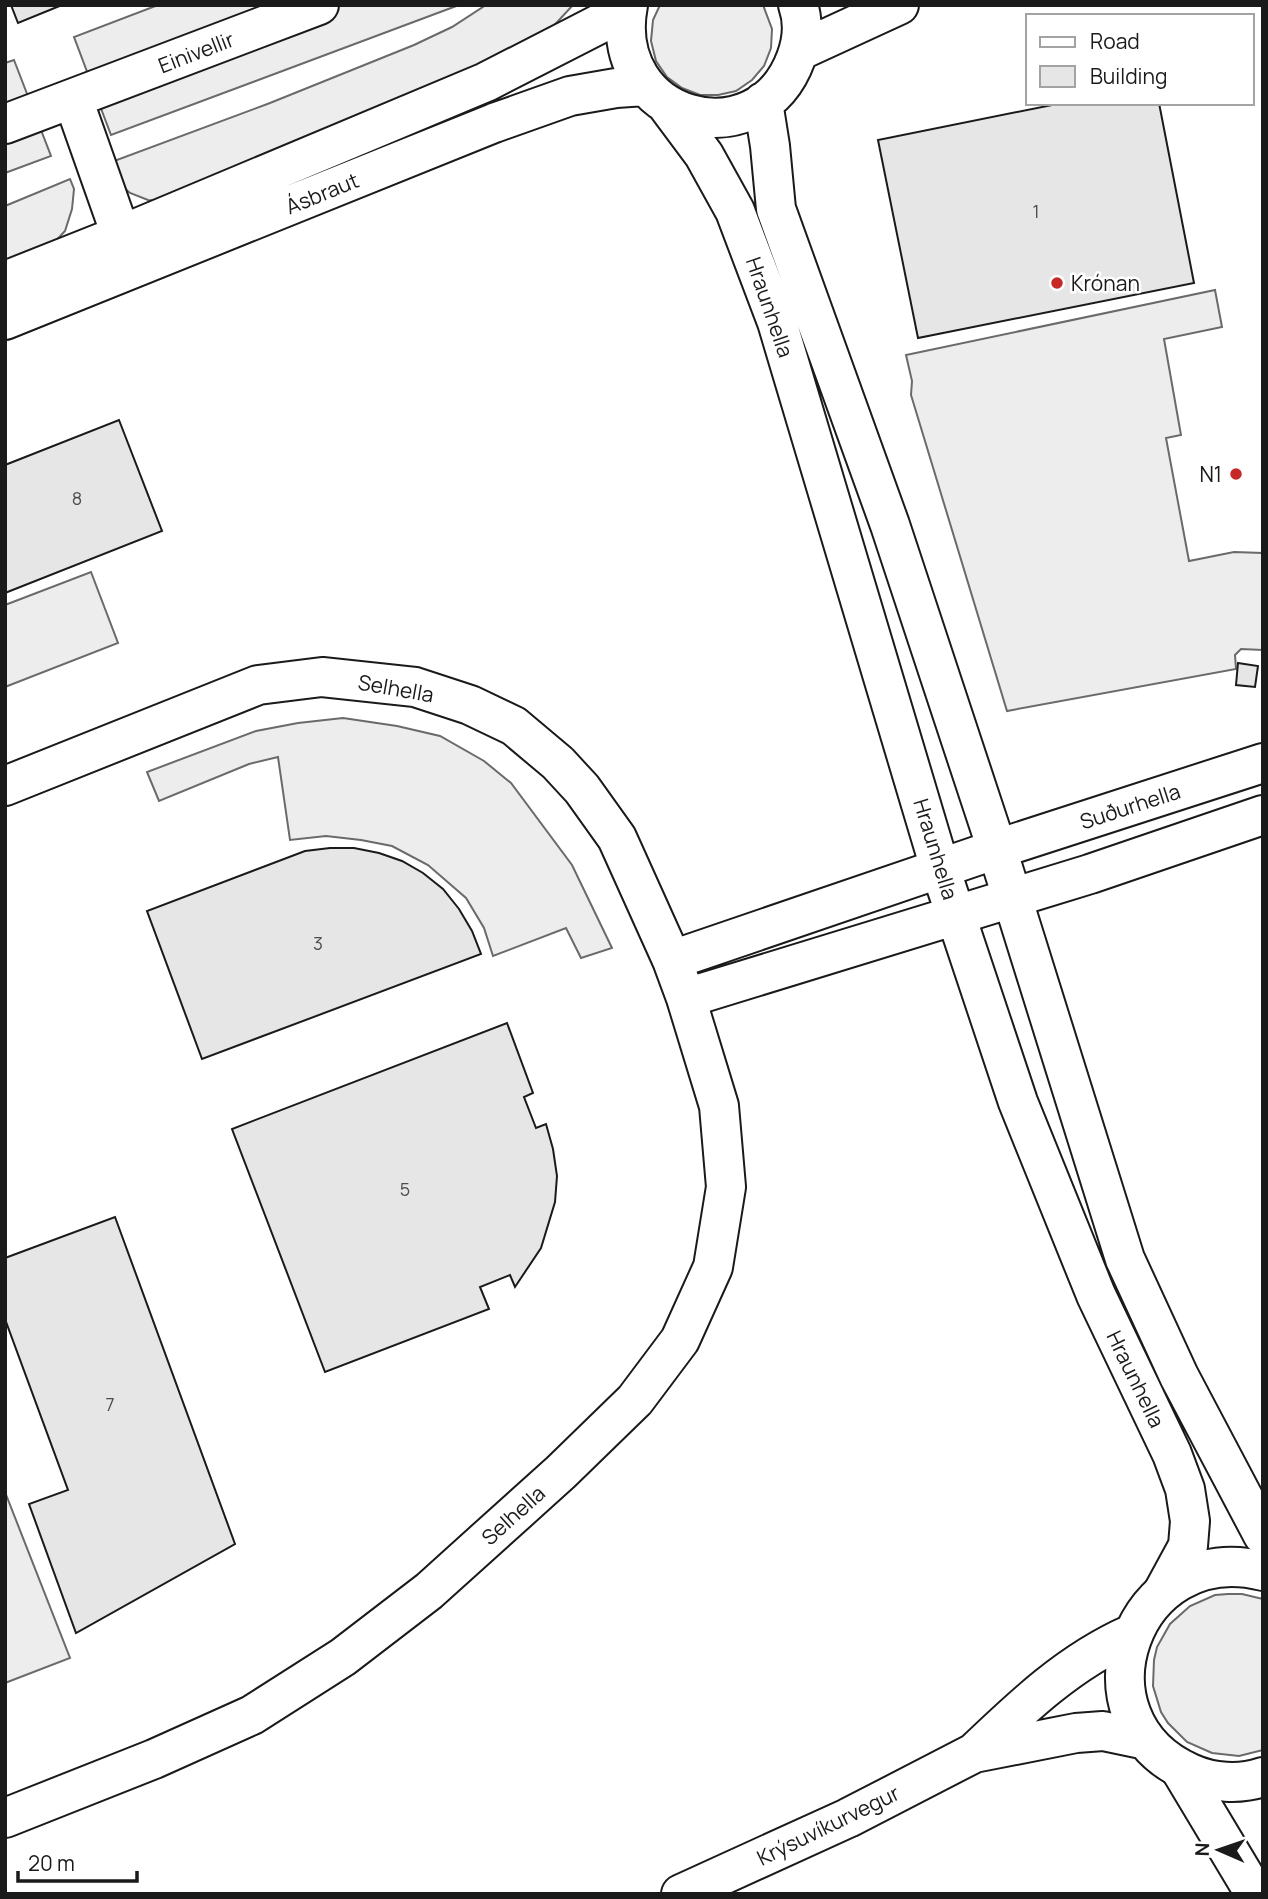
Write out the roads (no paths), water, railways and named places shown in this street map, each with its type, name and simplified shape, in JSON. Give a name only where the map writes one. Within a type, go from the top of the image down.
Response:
[{"type":"street","name":"Einivellir","points":[[5,124],[319,5]]},
{"type":"street","name":"Hraunhella","points":[[628,5],[624,26],[626,47],[634,68],[704,155],[735,211],[777,321],[940,868],[1023,1115],[1096,1295],[1172,1454],[1185,1489],[1190,1521],[1188,1546],[1163,1592]]},
{"type":"street","name":"Ásbraut","points":[[5,281],[486,82],[607,20],[628,5]]},
{"type":"street","points":[[655,95],[694,115],[725,117],[745,112],[763,102],[779,88],[792,70],[799,51],[802,31],[798,5]]},
{"type":"street","points":[[799,51],[900,5]]},
{"type":"street","name":"Ásbraut","points":[[5,320],[494,123],[570,96],[616,88],[655,95]]},
{"type":"street","points":[[74,99],[121,235]]},
{"type":"street","name":"Hraunhella","points":[[763,102],[771,146],[776,209],[890,525],[1012,898],[1125,1259],[1179,1376],[1263,1535]]},
{"type":"street","name":"Selhella","points":[[5,786],[258,685],[322,677],[415,687],[470,705],[514,726],[558,763],[583,789],[617,838],[672,960],[719,1106],[726,1187],[713,1267],[680,1340],[635,1399],[561,1472],[429,1591],[344,1657],[252,1715],[154,1759],[5,1818]]},
{"type":"street","name":"Suðurhella","points":[[996,849],[1263,763]]},
{"type":"street","points":[[685,999],[1012,898],[1263,815]]},
{"type":"street","points":[[672,960],[996,849]]},
{"type":"street","points":[[1263,1571],[1238,1567],[1211,1569],[1186,1577],[1163,1592],[1140,1618],[1132,1634],[1127,1652],[1125,1689],[1129,1707],[1146,1740],[1180,1769],[1198,1777],[1218,1781],[1237,1782],[1263,1777]]},
{"type":"street","name":"Krýsuvíkurvegur","points":[[974,1753],[1018,1710],[1068,1670],[1132,1634]]},
{"type":"street","name":"Krýsuvíkurvegur","points":[[681,1894],[848,1818],[974,1753],[1076,1733],[1103,1731],[1146,1740]]},
{"type":"street","points":[[1180,1769],[1255,1894]]},
{"type":"place","name":"Krónan","points":[[1057,283]]},
{"type":"place","name":"N1","points":[[1236,474]]}]
